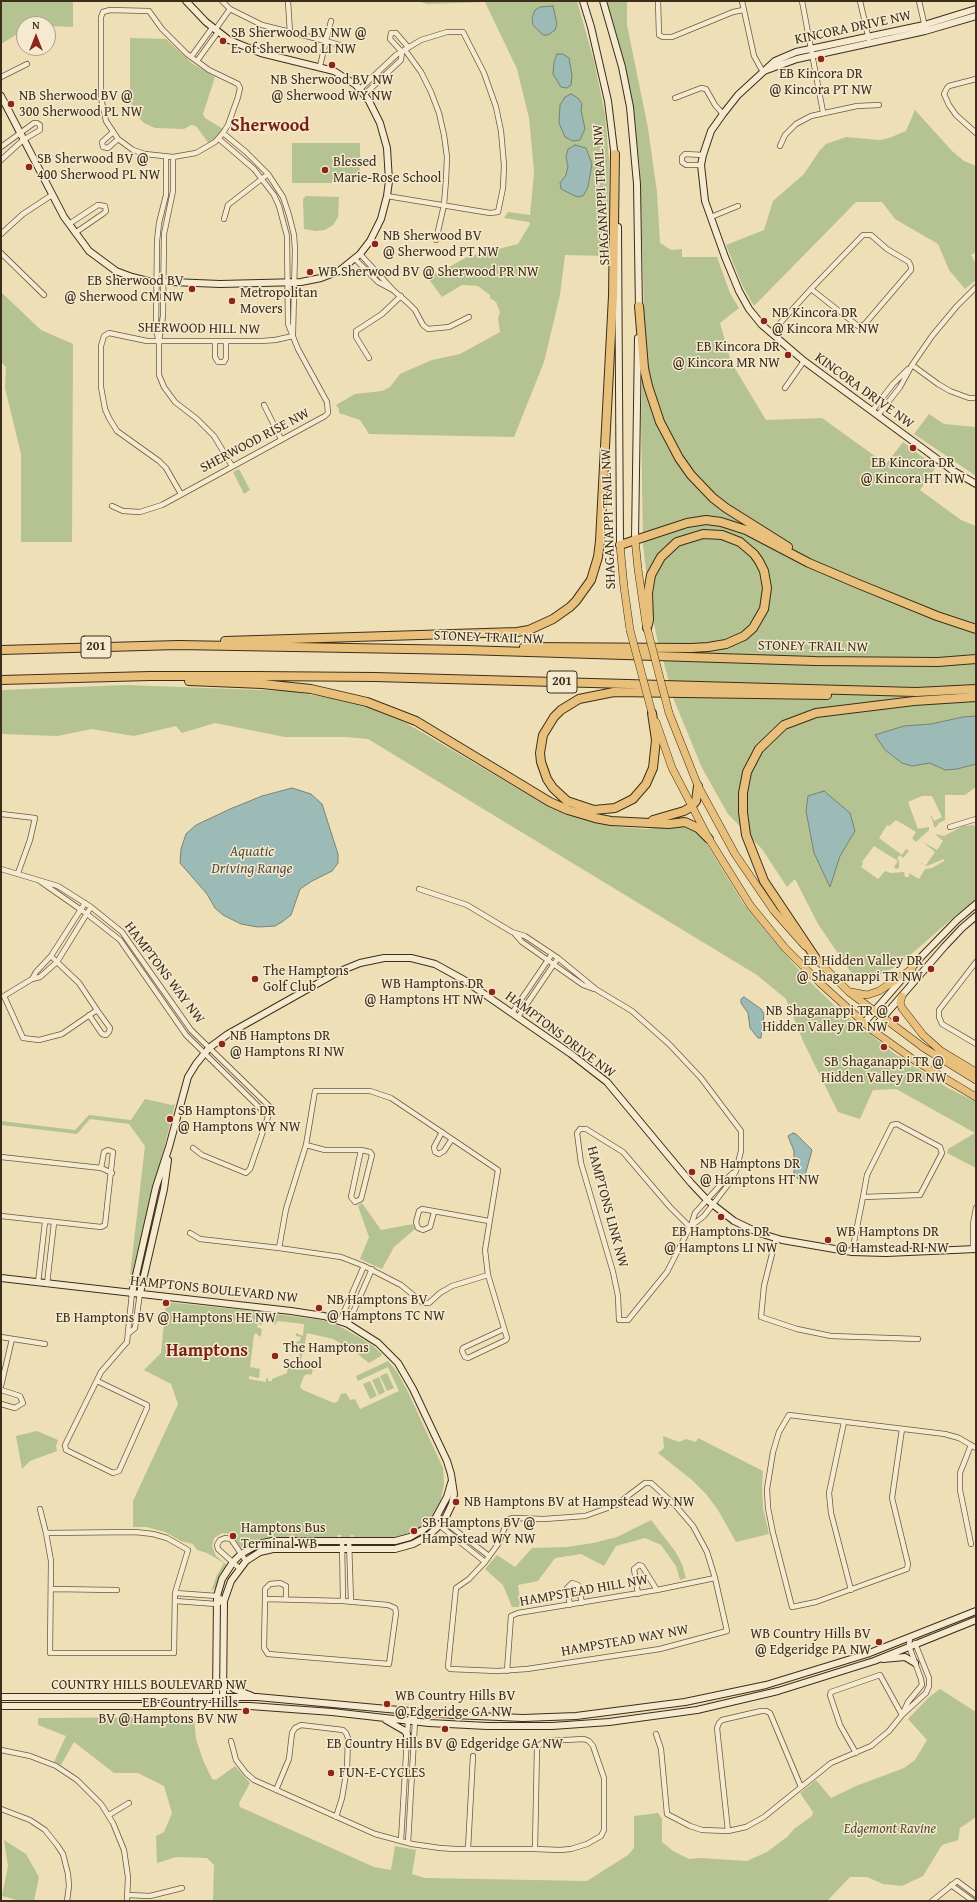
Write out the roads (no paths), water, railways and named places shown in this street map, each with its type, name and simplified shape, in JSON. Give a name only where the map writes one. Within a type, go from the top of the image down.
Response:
[{"type":"highway","points":[[178,645],[202,641],[275,638],[517,632],[529,630],[553,620],[576,601],[591,580],[598,557],[600,541],[614,296],[615,154]]},
{"type":"highway","points":[[639,306],[644,368],[654,406],[668,440],[691,475],[726,508],[790,549],[856,583]]},
{"type":"highway","points":[[620,545],[687,523],[706,520],[721,522],[746,530],[809,563],[856,583],[937,616],[976,629]]},
{"type":"highway","points":[[465,650],[533,646],[708,647],[726,644],[744,636],[753,628],[764,609],[767,588],[764,570],[754,554],[740,542],[722,535],[703,534],[677,542],[661,557],[651,576],[648,593],[649,620],[647,628]]},
{"type":"highway","name":"STONEY TRAIL NW","points":[[1,650],[178,645],[465,650],[815,661],[938,662],[976,659]]},
{"type":"highway","points":[[149,676],[159,680],[262,684],[304,688],[328,692],[367,702],[416,721],[544,798],[568,810],[611,821],[649,821],[669,824],[685,822],[698,828],[709,839]]},
{"type":"highway","name":"201","points":[[1,680],[149,676],[375,677],[916,692],[976,689]]},
{"type":"highway","points":[[652,713],[656,740],[653,768],[642,790],[628,802],[615,808],[605,810],[586,808],[567,801],[547,780],[541,762],[540,753],[543,735],[554,716],[561,710],[574,702],[588,697],[614,692],[833,695],[916,692]]},
{"type":"highway","points":[[817,960],[775,900],[764,881],[746,835],[743,812],[743,793],[747,772],[759,749],[784,725],[816,713],[906,702],[976,697]]},
{"type":"highway","points":[[649,821],[684,811],[691,807],[696,801],[698,786]]},
{"type":"main road","name":"SHAGANAPPI TRAIL NW","points":[[635,539],[647,628],[656,670],[669,713],[698,786],[725,838],[753,883],[774,911],[817,960],[849,992],[940,1059],[976,1080]]},
{"type":"main road","name":"SHAGANAPPI TRAIL NW","points":[[620,545],[630,630],[652,713],[672,768],[691,807],[750,905],[803,966],[872,1030],[914,1060],[976,1097]]},
{"type":"main road","points":[[849,992],[867,994],[879,991],[912,969]]},
{"type":"main road","points":[[902,996],[900,1002],[902,1008],[922,1035],[941,1051],[976,1072]]},
{"type":"street","points":[[1,96],[52,195],[69,224],[89,251],[108,267],[132,277],[164,283],[294,282],[307,281],[339,271],[358,257],[378,226],[387,196],[388,166],[385,139],[377,115],[365,94],[341,75],[320,66],[253,51],[233,42],[215,30],[200,17],[186,1]]},
{"type":"street","points":[[222,1],[230,9],[262,25],[346,47]]},
{"type":"street","points":[[288,1],[290,33]]},
{"type":"street","name":"SHAGANAPPI TRAIL NW","points":[[583,1],[602,75],[615,154],[619,278],[620,545]]},
{"type":"street","name":"SHAGANAPPI TRAIL NW","points":[[603,1],[622,67],[630,107],[637,184],[639,306],[635,539]]},
{"type":"street","points":[[658,1],[659,35],[663,38],[672,36],[733,12],[743,10]]},
{"type":"street","points":[[742,1],[754,56],[763,72]]},
{"type":"street","points":[[802,1],[822,96],[823,112]]},
{"type":"street","points":[[860,1],[870,40]]},
{"type":"street","points":[[919,1],[925,28]]},
{"type":"street","points":[[197,61],[215,30],[230,9]]},
{"type":"street","name":"KINCORA DRIVE NW","points":[[925,28],[976,9]]},
{"type":"street","points":[[110,10],[149,11],[162,29],[191,57],[218,75],[234,81],[240,88],[233,111],[219,139],[196,153],[173,157],[138,152],[118,139],[112,133],[104,116],[101,98],[101,17],[103,12],[110,10]]},
{"type":"street","name":"KINCORA DRIVE NW","points":[[976,16],[812,52],[763,72],[738,95],[723,114],[711,132],[701,165],[704,196],[739,291],[749,309],[771,333],[804,361],[952,470],[976,484]]},
{"type":"street","points":[[320,66],[331,21]]},
{"type":"street","points":[[191,57],[215,30]]},
{"type":"street","points":[[360,89],[396,55],[421,40],[436,34],[463,32],[484,73],[499,119],[504,165],[503,188],[498,212],[490,213],[387,196]]},
{"type":"street","points":[[365,94],[401,60],[405,50]]},
{"type":"street","points":[[405,50],[426,82],[435,102],[442,124],[447,157],[444,205],[436,240]]},
{"type":"street","points":[[1,77],[27,64]]},
{"type":"street","points":[[976,79],[949,86],[946,88],[944,94],[956,115],[976,133]]},
{"type":"street","points":[[675,98],[701,88],[706,89],[715,105],[723,114]]},
{"type":"street","points":[[780,146],[785,135],[796,124],[811,116],[823,112],[857,106],[878,105]]},
{"type":"street","points":[[1,147],[19,132],[34,123],[38,123],[40,125],[38,131],[23,140],[1,160]]},
{"type":"street","points":[[112,133],[102,142],[103,147],[107,148],[118,139]]},
{"type":"street","points":[[223,133],[251,156],[268,174],[283,197],[294,235],[292,336]]},
{"type":"street","name":"SHERWOOD RISE NW","points":[[112,506],[123,511],[148,510],[162,505],[328,413],[327,402],[292,336],[288,324],[286,314],[286,282],[288,252],[285,223],[274,195],[254,169],[219,139]]},
{"type":"street","points":[[701,165],[686,165],[682,162],[682,157],[685,154],[703,155]]},
{"type":"street","points":[[159,341],[156,331],[157,234],[166,192],[166,157]]},
{"type":"street","points":[[173,157],[173,191],[164,234],[162,331],[159,341],[158,369],[164,387],[175,402],[198,419],[214,436],[232,466]]},
{"type":"street","points":[[224,219],[228,205],[268,174]]},
{"type":"street","points":[[1,234],[23,214],[52,195]]},
{"type":"street","points":[[69,224],[98,205],[105,206],[106,211],[104,213],[75,233]]},
{"type":"street","points":[[711,217],[738,206]]},
{"type":"street","points":[[771,333],[811,289],[863,235],[871,235],[887,249],[909,262],[911,267],[911,270],[864,325],[858,326],[811,289]]},
{"type":"street","points":[[1,253],[44,294]]},
{"type":"street","points":[[358,257],[378,282],[401,296],[415,310],[423,325],[428,329],[448,327],[469,317]]},
{"type":"street","points":[[358,257],[394,291]]},
{"type":"street","points":[[878,415],[900,387],[912,365],[956,306],[976,287]]},
{"type":"street","points":[[369,358],[356,337],[356,331],[382,314],[401,296]]},
{"type":"street","name":"SHERWOOD HILL NW","points":[[181,494],[171,475],[159,461],[128,440],[112,424],[105,409],[101,387],[101,346],[104,336],[109,333],[129,338],[159,341],[226,341],[274,340],[292,336]]},
{"type":"street","points":[[215,341],[215,357],[218,362],[224,362],[226,358],[226,341]]},
{"type":"street","points":[[786,388],[804,361]]},
{"type":"street","points":[[912,365],[950,391],[969,398],[976,398]]},
{"type":"street","points":[[872,411],[893,384],[912,365]]},
{"type":"street","points":[[264,405],[281,439]]},
{"type":"street","points":[[107,428],[112,424]]},
{"type":"street","points":[[1,814],[35,818],[30,840],[18,873]]},
{"type":"street","points":[[950,827],[976,819]]},
{"type":"street","name":"HAMPTONS WAY NW","points":[[1,869],[18,873],[58,886],[92,907],[122,932],[191,1030],[271,1108],[268,1116],[186,1035],[120,940],[87,914],[36,879]]},
{"type":"street","points":[[419,889],[467,906],[512,932],[525,936],[558,958],[597,990],[632,1011],[669,1044],[701,1078],[742,1131],[741,1151],[736,1171]]},
{"type":"street","points":[[32,979],[36,972],[51,956],[85,903]]},
{"type":"street","points":[[864,1023],[957,920],[976,904]]},
{"type":"street","points":[[92,907],[57,962],[40,977],[32,979],[2,996],[24,1038],[39,1040],[62,1034],[97,1010]]},
{"type":"street","points":[[872,1030],[962,928],[976,916]]},
{"type":"street","points":[[512,932],[522,942],[582,985],[597,990]]},
{"type":"street","points":[[512,1013],[552,954]]},
{"type":"street","points":[[51,956],[79,983],[110,1028],[109,1032],[106,1035],[102,1034],[89,1015]]},
{"type":"street","name":"HAMPTONS DRIVE NW","points":[[132,1293],[156,1187],[169,1147],[188,1077],[204,1054],[209,1048],[228,1034],[338,972],[360,963],[384,958],[411,958],[435,964],[464,980],[518,1017],[607,1082],[707,1200],[734,1221],[758,1233],[776,1238],[852,1252],[886,1253],[974,1249]]},
{"type":"street","points":[[518,1017],[558,958]]},
{"type":"street","points":[[976,962],[939,1010],[939,1017],[942,1024],[976,1044]]},
{"type":"street","points":[[146,976],[151,973]]},
{"type":"street","points":[[236,1086],[241,1080]]},
{"type":"street","points":[[279,1248],[286,1209],[306,1145],[315,1091],[370,1092],[391,1098],[498,1170],[485,1250],[488,1276],[507,1338],[506,1340],[468,1358],[465,1357],[462,1351],[463,1348],[504,1329]]},
{"type":"street","points":[[193,1148],[202,1155],[246,1173],[250,1169],[268,1116]]},
{"type":"street","points":[[852,1252],[867,1175],[892,1125],[896,1124],[940,1147],[942,1153],[920,1195],[863,1197]]},
{"type":"street","name":"HAMPTONS LINK NW","points":[[690,1227],[670,1207],[623,1152],[586,1129],[580,1129],[577,1133],[581,1163],[613,1272],[618,1296],[619,1320],[628,1320],[667,1272],[690,1227],[696,1213],[736,1171]]},
{"type":"street","points":[[442,1132],[434,1147],[435,1152],[439,1154],[444,1151],[452,1139]]},
{"type":"street","points":[[306,1145],[325,1150],[361,1150],[370,1152],[372,1155],[361,1199],[355,1202],[351,1197],[361,1150]]},
{"type":"street","name":"HAMPTONS DRIVE NW","points":[[140,1293],[164,1188],[169,1147]]},
{"type":"street","points":[[1,1216],[101,1227],[105,1225],[112,1174],[114,1154],[110,1151],[104,1152],[101,1168]]},
{"type":"street","points":[[1,1157],[101,1168],[112,1174]]},
{"type":"street","name":"HAMPTONS LINK NW","points":[[690,1227],[704,1216],[727,1186],[736,1171]]},
{"type":"street","points":[[974,1249],[973,1224],[976,1208]]},
{"type":"street","points":[[434,1212],[430,1227],[423,1230],[418,1228],[416,1222],[419,1211],[422,1209],[489,1221]]},
{"type":"street","points":[[38,1282],[45,1222]]},
{"type":"street","points":[[47,1284],[54,1223]]},
{"type":"street","points":[[190,1233],[200,1239],[340,1257],[372,1269],[401,1285],[423,1303],[429,1303],[440,1293],[452,1286],[488,1276]]},
{"type":"street","points":[[776,1238],[764,1286],[761,1317],[797,1329],[831,1336],[918,1339]]},
{"type":"street","points":[[340,1321],[364,1266]]},
{"type":"street","points":[[348,1324],[372,1269]]},
{"type":"street","name":"HAMPTONS BOULEVARD NW","points":[[1,1278],[305,1312],[348,1324],[378,1343],[398,1363],[413,1389],[448,1461],[454,1498],[442,1523]]},
{"type":"street","points":[[129,1334],[127,1327],[132,1293]]},
{"type":"street","points":[[97,1381],[147,1405],[119,1471],[113,1473],[66,1450],[65,1446],[97,1381],[105,1367],[122,1349],[129,1334],[135,1328],[140,1293]]},
{"type":"street","points":[[1,1338],[45,1344]]},
{"type":"street","points":[[1,1386],[12,1339]]},
{"type":"street","points":[[1,1390],[20,1396],[23,1403],[15,1408],[1,1404]]},
{"type":"street","points":[[902,1429],[892,1498],[908,1564],[907,1569],[816,1602],[792,1607],[773,1533],[768,1501],[769,1469],[773,1452],[779,1432],[789,1415],[945,1434],[974,1446],[960,1473],[960,1490],[971,1544]]},
{"type":"street","points":[[844,1422],[829,1493],[830,1513],[851,1590]]},
{"type":"street","name":"HAMPTONS BOULEVARD NW","points":[[216,1706],[217,1596],[222,1579],[233,1562],[241,1554],[259,1544],[272,1541],[394,1541],[410,1537],[424,1529],[436,1518],[447,1497],[451,1483]]},
{"type":"street","name":"HAMPSTEAD WAY NW","points":[[645,1483],[651,1483],[675,1504],[693,1526],[707,1552],[715,1578],[727,1631],[660,1649],[507,1671],[450,1669],[448,1667],[456,1588],[469,1579],[485,1562],[498,1544],[508,1520],[512,1518],[544,1519],[585,1516],[616,1505],[645,1483]]},
{"type":"street","points":[[40,1508],[51,1561],[50,1654],[174,1653],[175,1592],[188,1550],[167,1538],[153,1534],[135,1532],[46,1533]]},
{"type":"street","points":[[436,1518],[485,1562]]},
{"type":"street","points":[[223,1706],[224,1600],[231,1581],[239,1568],[246,1561],[260,1552],[273,1549],[395,1549],[413,1544],[442,1523]]},
{"type":"street","points":[[442,1523],[489,1556]]},
{"type":"street","points":[[239,1568],[218,1548],[220,1540],[225,1538],[231,1540],[246,1561]]},
{"type":"street","points":[[342,1541],[343,1602]]},
{"type":"street","points":[[349,1541],[350,1602]]},
{"type":"street","points":[[638,1594],[634,1569],[639,1565],[642,1566],[658,1590]]},
{"type":"street","name":"HAMPSTEAD HILL NW","points":[[507,1671],[511,1616],[518,1613],[638,1594],[715,1578]]},
{"type":"street","points":[[265,1599],[350,1602],[395,1608],[396,1613],[389,1664],[268,1654],[264,1648],[265,1589],[270,1584],[280,1582],[286,1586],[286,1599]]},
{"type":"street","points":[[570,1605],[567,1588],[572,1583],[578,1585],[582,1603]]},
{"type":"street","points":[[51,1589],[117,1590]]},
{"type":"street","points":[[175,1592],[217,1596],[224,1600]]},
{"type":"street","points":[[175,1601],[216,1604],[224,1600]]},
{"type":"street","name":"COUNTRY HILLS BOULEVARD NW","points":[[1,1697],[257,1697],[314,1701],[414,1712],[523,1718],[576,1716],[658,1707],[712,1698],[783,1681],[867,1654],[976,1611]]},
{"type":"street","name":"COUNTRY HILLS BOULEVARD NW","points":[[1,1706],[223,1706],[278,1708],[408,1721],[480,1726],[584,1724],[636,1719],[697,1710],[745,1700],[806,1683],[874,1661],[976,1620]]},
{"type":"street","points":[[656,1734],[661,1749],[667,1814],[690,1826],[702,1830],[728,1831],[738,1829],[756,1822],[831,1763],[878,1742],[902,1715],[926,1693],[929,1686],[929,1678],[916,1644],[910,1637]]},
{"type":"street","points":[[902,1715],[908,1702],[922,1685],[922,1679],[909,1646],[910,1637]]},
{"type":"street","points":[[874,1661],[905,1658],[915,1663]]},
{"type":"street","points":[[856,1753],[840,1725],[830,1695],[831,1692],[880,1675],[902,1715]]},
{"type":"street","points":[[224,1681],[234,1689],[257,1697]]},
{"type":"street","points":[[728,1831],[717,1728],[722,1720],[761,1711],[770,1713],[801,1788]]},
{"type":"street","points":[[405,1842],[404,1779],[408,1721],[414,1712]]},
{"type":"street","points":[[405,1842],[412,1780],[415,1721],[414,1712]]},
{"type":"street","points":[[381,1718],[405,1730],[407,1742]]},
{"type":"street","points":[[276,1790],[289,1759],[292,1733],[295,1728],[301,1726],[343,1730],[348,1738],[347,1768],[343,1793],[336,1817]]},
{"type":"street","points":[[231,1740],[236,1760],[246,1773],[259,1782],[364,1831],[405,1842],[440,1848],[560,1850],[579,1847],[594,1841],[604,1832],[604,1778],[593,1746],[589,1741],[584,1739],[545,1741],[537,1747],[535,1849]]},
{"type":"street","points":[[1,1750],[30,1756],[65,1772],[93,1795],[109,1815],[117,1831],[126,1858],[128,1877],[127,1901]]},
{"type":"street","points":[[468,1849],[473,1756]]},
{"type":"street","points":[[404,1779],[412,1780]]},
{"type":"street","points":[[109,1815],[129,1803]]},
{"type":"street","points":[[1,1809],[30,1820],[45,1830],[58,1845],[64,1858],[68,1874],[69,1886],[67,1901]]},
{"type":"street","points":[[932,1901],[958,1881],[976,1895]]},
{"type":"street","points":[[951,1885],[973,1901]]},
{"type":"street","points":[[128,1895],[150,1896],[182,1888]]},
{"type":"water","points":[[553,6],[557,24],[555,30],[548,35],[543,35],[533,25],[532,18],[535,10],[540,7]]},
{"type":"water","points":[[557,54],[563,54],[569,58],[572,76],[571,85],[567,88],[561,87],[553,74],[554,62]]},
{"type":"water","points":[[571,94],[578,98],[582,104],[581,110],[585,129],[580,140],[573,141],[565,137],[559,123],[560,105],[565,97]]},
{"type":"water","points":[[575,145],[586,148],[592,164],[588,187],[583,196],[577,197],[561,189],[560,183],[566,175],[568,166],[566,157],[568,149]]},
{"type":"water","points":[[976,716],[976,764],[957,769],[945,770],[930,763],[912,766],[902,763],[885,750],[875,735],[904,726],[931,724],[963,717]]},
{"type":"water","name":"Aquatic Driving Range","points":[[292,788],[311,794],[322,804],[338,854],[338,863],[332,871],[300,889],[291,915],[282,922],[275,926],[258,927],[241,924],[223,915],[215,908],[207,894],[180,863],[181,849],[186,834],[196,825],[230,809],[262,796]]},
{"type":"water","points":[[824,791],[850,813],[855,831],[840,856],[830,887],[814,853],[806,811],[808,796]]},
{"type":"water","points":[[744,997],[761,1009],[764,1014],[761,1038],[758,1038],[750,1028],[748,1013],[741,1003],[741,999]]},
{"type":"water","points":[[793,1133],[796,1134],[812,1150],[806,1172],[802,1178],[798,1179],[794,1175],[794,1151],[788,1136]]},
{"type":"place","name":"SB Sherwood BV NW @ E. of Sherwood LI NW","points":[[223,41]]},
{"type":"place","name":"EB Kincora DR @ Kincora PT NW","points":[[821,59]]},
{"type":"place","name":"NB Sherwood BV NW @ Sherwood WY NW","points":[[332,65]]},
{"type":"place","name":"NB Sherwood BV @ 300 Sherwood PL NW","points":[[11,104]]},
{"type":"place","name":"SB Sherwood BV @ 400 Sherwood PL NW","points":[[29,167]]},
{"type":"place","name":"Blessed Marie-Rose School","points":[[325,170]]},
{"type":"place","name":"NB Sherwood BV @ Sherwood PT NW","points":[[375,244]]},
{"type":"place","name":"WB Sherwood BV @ Sherwood PR NW","points":[[310,272]]},
{"type":"place","name":"EB Sherwood BV @ Sherwood CM NW","points":[[192,289]]},
{"type":"place","name":"Metropolitan Movers","points":[[232,301]]},
{"type":"place","name":"NB Kincora DR @ Kincora MR NW","points":[[764,321]]},
{"type":"place","name":"EB Kincora DR @ Kincora MR NW","points":[[788,355]]},
{"type":"place","name":"EB Kincora DR @ Kincora HT NW","points":[[913,448]]},
{"type":"place","name":"EB Hidden Valley DR @ Shaganappi TR NW","points":[[931,969]]},
{"type":"place","name":"The Hamptons Golf Club","points":[[255,979]]},
{"type":"place","name":"WB Hamptons DR @ Hamptons HT NW","points":[[492,992]]},
{"type":"place","name":"NB Shaganappi TR @ Hidden Valley DR NW","points":[[896,1019]]},
{"type":"place","name":"NB Hamptons DR @ Hamptons RI NW","points":[[222,1044]]},
{"type":"place","name":"SB Shaganappi TR @ Hidden Valley DR NW","points":[[884,1047]]},
{"type":"place","name":"SB Hamptons DR @ Hamptons WY NW","points":[[170,1119]]},
{"type":"place","name":"NB Hamptons DR @ Hamptons HT NW","points":[[692,1172]]},
{"type":"place","name":"EB Hamptons DR @ Hamptons LI NW","points":[[721,1217]]},
{"type":"place","name":"WB Hamptons DR @ Hamstead RI NW","points":[[828,1240]]},
{"type":"place","name":"EB Hamptons BV @ Hamptons HE NW","points":[[166,1303]]},
{"type":"place","name":"NB Hamptons BV @ Hamptons TC NW","points":[[319,1308]]},
{"type":"place","name":"The Hamptons School","points":[[275,1356]]},
{"type":"place","name":"NB Hamptons BV at Hampstead Wy NW","points":[[456,1502]]},
{"type":"place","name":"SB Hamptons BV @ Hampstead WY NW","points":[[414,1531]]},
{"type":"place","name":"Hamptons Bus Terminal WB","points":[[233,1536]]},
{"type":"place","name":"WB Country Hills BV @ Edgeridge PA NW","points":[[879,1642]]},
{"type":"place","name":"WB Country Hills BV @ Edgeridge GA NW","points":[[387,1704]]},
{"type":"place","name":"EB Country Hills BV @ Hamptons BV NW","points":[[246,1711]]},
{"type":"place","name":"EB Country Hills BV @ Edgeridge GA NW","points":[[445,1729]]},
{"type":"place","name":"FUN-E-CYCLES","points":[[331,1773]]},
{"type":"district","name":"Sherwood","points":[[270,126]]},
{"type":"district","name":"Hamptons","points":[[207,1351]]},
{"type":"park label","name":"Edgemont Ravine","points":[[890,1829]]}]
